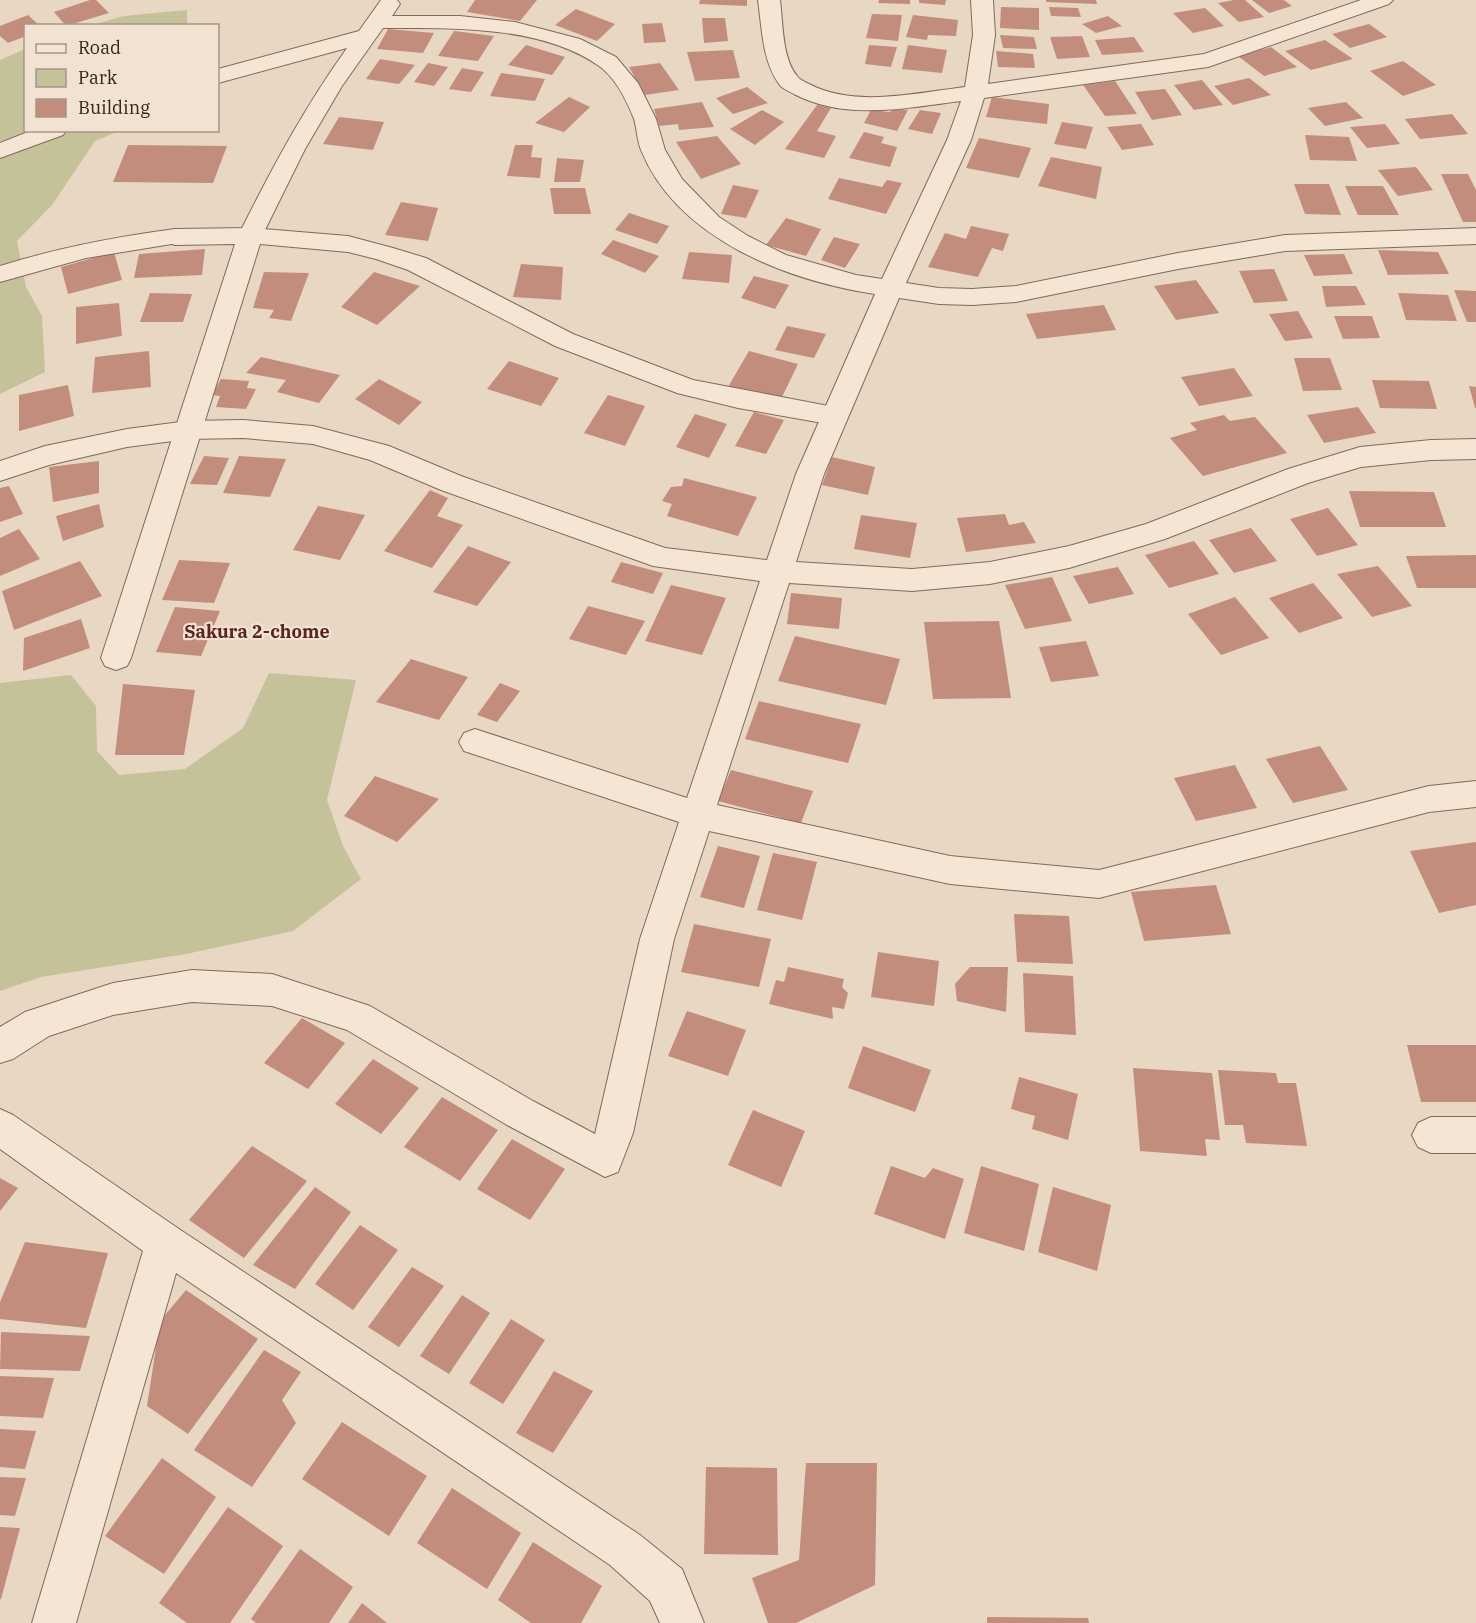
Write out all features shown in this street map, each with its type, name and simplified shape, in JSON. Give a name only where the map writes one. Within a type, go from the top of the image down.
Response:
[{"type":"street","points":[[116,658],[249,236],[293,149],[331,87],[392,0]]},
{"type":"street","points":[[769,0],[778,61],[789,81],[817,97],[852,104],[891,103],[975,93],[1208,60],[1382,0]]},
{"type":"street","points":[[0,1047],[38,1023],[113,999],[192,986],[272,990],[357,1017],[520,1113],[605,1159],[614,1133],[657,939],[810,474],[890,290],[959,140],[975,93],[984,35],[982,0]]},
{"type":"street","points":[[219,76],[374,28],[460,22],[515,28],[572,44],[608,62],[627,83],[645,119],[653,150],[672,183],[710,222],[739,241],[777,260],[854,283],[890,290],[950,296],[1016,294],[1178,261],[1285,243],[1476,236]]},
{"type":"street","points":[[0,151],[50,132]]},
{"type":"street","points":[[0,273],[48,258],[109,244],[175,237],[249,236],[348,244],[417,264],[564,340],[686,387],[834,416]]},
{"type":"street","points":[[0,471],[45,456],[127,438],[188,430],[243,429],[313,435],[379,453],[451,483],[663,558],[778,572],[912,580],[990,573],[1069,557],[1155,532],[1298,476],[1360,457],[1431,450],[1476,449]]},
{"type":"street","points":[[474,742],[699,815],[950,870],[1099,884],[1429,799],[1476,794]]},
{"type":"street","points":[[0,1127],[165,1243],[625,1551],[666,1585],[682,1623]]},
{"type":"street","points":[[1431,1136],[1476,1135]]},
{"type":"street","points":[[61,1619],[165,1243]]},
{"type":"green space","points":[[187,10],[187,24],[96,24],[123,16]]},
{"type":"green space","points":[[24,49],[24,132],[117,132],[95,141],[52,205],[17,241],[26,287],[42,316],[45,372],[0,394],[0,60]]},
{"type":"green space","points":[[269,673],[356,680],[327,800],[343,846],[361,879],[293,931],[186,954],[41,977],[0,991],[0,683],[71,675],[96,706],[97,751],[119,775],[185,769],[243,728]]},
{"type":"building","points":[[96,0],[109,13],[73,24],[64,24],[54,12]]},
{"type":"building","points":[[475,0],[537,0],[520,21],[467,12]]},
{"type":"building","points":[[700,0],[747,0],[747,6],[699,4]]},
{"type":"building","points":[[879,0],[910,0],[910,4],[878,3]]},
{"type":"building","points":[[919,0],[946,0],[945,5],[919,3]]},
{"type":"building","points":[[1046,0],[1096,0],[1097,4],[1046,2]]},
{"type":"building","points":[[1245,0],[1264,17],[1239,22],[1218,3]]},
{"type":"building","points":[[1252,0],[1284,0],[1292,6],[1269,13]]},
{"type":"building","points":[[1001,7],[1039,8],[1039,30],[1000,28]]},
{"type":"building","points":[[1049,7],[1078,8],[1081,17],[1051,16]]},
{"type":"building","points":[[1205,8],[1224,26],[1193,33],[1173,13]]},
{"type":"building","points":[[576,9],[615,24],[597,41],[555,25]]},
{"type":"building","points":[[872,14],[902,15],[898,41],[866,38]]},
{"type":"building","points":[[28,15],[38,24],[24,24],[24,37],[8,43],[0,36],[0,26]]},
{"type":"building","points":[[913,15],[958,20],[956,36],[928,35],[927,40],[906,37]]},
{"type":"building","points":[[1108,16],[1122,26],[1096,33],[1082,24]]},
{"type":"building","points":[[702,18],[725,18],[728,41],[704,43]]},
{"type":"building","points":[[662,23],[666,42],[644,43],[642,24]]},
{"type":"building","points":[[1369,24],[1387,37],[1350,48],[1332,34]]},
{"type":"building","points":[[388,29],[434,33],[423,53],[377,49]]},
{"type":"building","points":[[454,31],[494,36],[478,61],[438,56]]},
{"type":"building","points":[[1000,35],[1034,37],[1037,49],[1003,48]]},
{"type":"building","points":[[1082,36],[1090,57],[1057,59],[1050,37]]},
{"type":"building","points":[[1134,37],[1144,52],[1102,55],[1095,40]]},
{"type":"building","points":[[1325,40],[1353,59],[1311,70],[1285,51]]},
{"type":"building","points":[[526,45],[565,57],[552,75],[508,65]]},
{"type":"building","points":[[869,45],[897,47],[891,67],[865,64]]},
{"type":"building","points":[[908,45],[947,50],[942,73],[902,69]]},
{"type":"building","points":[[1271,47],[1297,67],[1264,76],[1238,56]]},
{"type":"building","points":[[733,50],[740,78],[695,81],[687,52]]},
{"type":"building","points":[[996,51],[1033,54],[1035,68],[998,67]]},
{"type":"building","points":[[380,59],[415,65],[399,84],[366,79]]},
{"type":"building","points":[[1403,61],[1436,85],[1403,96],[1370,71]]},
{"type":"building","points":[[428,63],[448,67],[434,86],[414,82]]},
{"type":"building","points":[[660,63],[679,90],[645,95],[629,67]]},
{"type":"building","points":[[462,68],[484,72],[471,92],[449,89]]},
{"type":"building","points":[[501,73],[545,79],[535,101],[490,96]]},
{"type":"building","points":[[1249,78],[1271,95],[1233,105],[1214,86]]},
{"type":"building","points":[[1202,80],[1223,105],[1194,110],[1174,85]]},
{"type":"building","points":[[1115,81],[1137,114],[1105,116],[1083,85]]},
{"type":"building","points":[[747,87],[768,103],[733,114],[716,98]]},
{"type":"building","points":[[1165,89],[1182,115],[1152,120],[1135,92]]},
{"type":"building","points":[[569,97],[590,107],[564,132],[535,123]]},
{"type":"building","points":[[992,97],[1049,104],[1047,124],[986,117]]},
{"type":"building","points":[[702,102],[714,127],[679,130],[678,124],[659,126],[654,109]]},
{"type":"building","points":[[1346,102],[1363,118],[1325,126],[1308,108]]},
{"type":"building","points":[[817,105],[831,108],[817,131],[836,136],[824,158],[785,149]]},
{"type":"building","points":[[895,108],[908,110],[897,131],[864,123],[871,110],[890,112]]},
{"type":"building","points":[[762,110],[784,122],[755,145],[730,129]]},
{"type":"building","points":[[920,110],[941,113],[932,134],[908,129]]},
{"type":"building","points":[[1452,114],[1468,134],[1420,139],[1405,119]]},
{"type":"building","points":[[339,117],[384,122],[373,150],[323,144]]},
{"type":"building","points":[[1062,122],[1093,127],[1086,149],[1054,144]]},
{"type":"building","points":[[1141,124],[1154,145],[1122,150],[1107,127]]},
{"type":"building","points":[[1385,124],[1400,144],[1367,148],[1350,127]]},
{"type":"building","points":[[864,132],[884,137],[881,143],[897,147],[890,167],[849,158]]},
{"type":"building","points":[[1305,135],[1349,137],[1357,161],[1310,160]]},
{"type":"building","points":[[717,136],[741,164],[701,179],[676,142]]},
{"type":"building","points":[[979,138],[1031,148],[1019,178],[966,168]]},
{"type":"building","points":[[128,145],[227,146],[213,183],[113,182]]},
{"type":"building","points":[[515,145],[533,145],[531,157],[542,158],[540,178],[507,176]]},
{"type":"building","points":[[1051,157],[1102,167],[1096,199],[1038,186]]},
{"type":"building","points":[[557,158],[584,160],[580,182],[554,182]]},
{"type":"building","points":[[1416,167],[1433,190],[1398,196],[1378,170]]},
{"type":"building","points":[[1441,174],[1468,174],[1476,190],[1476,222],[1463,222]]},
{"type":"building","points":[[839,178],[882,187],[887,180],[902,183],[886,214],[828,199]]},
{"type":"building","points":[[1294,184],[1329,184],[1341,215],[1305,214]]},
{"type":"building","points":[[733,185],[759,190],[746,218],[721,214]]},
{"type":"building","points":[[1345,186],[1383,186],[1399,215],[1358,215]]},
{"type":"building","points":[[550,188],[585,188],[591,214],[554,214]]},
{"type":"building","points":[[401,202],[438,208],[428,241],[385,235]]},
{"type":"building","points":[[629,213],[669,226],[657,244],[615,230]]},
{"type":"building","points":[[786,218],[821,229],[806,256],[766,245]]},
{"type":"building","points":[[971,226],[1009,234],[1003,251],[992,248],[978,277],[928,267],[945,233],[966,239]]},
{"type":"building","points":[[834,237],[860,244],[845,268],[821,260]]},
{"type":"building","points":[[613,240],[659,256],[645,273],[601,254]]},
{"type":"building","points":[[205,249],[202,275],[134,278],[139,254]]},
{"type":"building","points":[[1378,250],[1438,252],[1449,274],[1388,275]]},
{"type":"building","points":[[114,252],[122,280],[68,294],[61,267]]},
{"type":"building","points":[[689,252],[732,255],[729,283],[682,279]]},
{"type":"building","points":[[1344,254],[1353,274],[1314,276],[1304,255]]},
{"type":"building","points":[[521,264],[563,267],[561,300],[513,297]]},
{"type":"building","points":[[1274,269],[1288,301],[1254,303],[1239,271]]},
{"type":"building","points":[[264,272],[309,273],[291,321],[269,318],[274,310],[253,308]]},
{"type":"building","points":[[374,272],[420,286],[377,325],[341,307]]},
{"type":"building","points":[[754,276],[789,285],[775,309],[741,298]]},
{"type":"building","points":[[1196,280],[1219,313],[1176,320],[1154,286]]},
{"type":"building","points":[[1322,286],[1356,286],[1366,305],[1326,307]]},
{"type":"building","points":[[1454,290],[1476,291],[1476,322],[1467,322]]},
{"type":"building","points":[[150,293],[192,294],[183,322],[140,322]]},
{"type":"building","points":[[1398,293],[1448,295],[1457,321],[1406,320]]},
{"type":"building","points":[[119,303],[122,336],[76,344],[76,307]]},
{"type":"building","points":[[1104,305],[1116,330],[1037,339],[1026,314]]},
{"type":"building","points":[[1298,311],[1313,338],[1285,341],[1269,314]]},
{"type":"building","points":[[1334,316],[1372,316],[1380,338],[1343,339]]},
{"type":"building","points":[[787,326],[826,334],[814,358],[775,350]]},
{"type":"building","points":[[149,351],[151,387],[92,393],[95,357]]},
{"type":"building","points":[[749,351],[798,364],[782,397],[728,387]]},
{"type":"building","points":[[261,357],[340,375],[319,403],[277,392],[286,380],[246,373]]},
{"type":"building","points":[[1294,358],[1330,358],[1342,390],[1303,391]]},
{"type":"building","points":[[509,361],[559,378],[541,406],[487,389]]},
{"type":"building","points":[[1234,368],[1253,396],[1199,406],[1181,377]]},
{"type":"building","points":[[221,379],[249,381],[247,388],[256,389],[246,409],[216,407],[220,396],[212,395]]},
{"type":"building","points":[[379,379],[422,402],[399,425],[355,399]]},
{"type":"building","points":[[1372,380],[1429,381],[1437,409],[1380,408]]},
{"type":"building","points":[[68,385],[74,416],[19,431],[19,395]]},
{"type":"building","points":[[1469,386],[1476,387],[1476,408],[1475,408]]},
{"type":"building","points":[[608,395],[645,406],[625,446],[584,433]]},
{"type":"building","points":[[1358,407],[1376,433],[1324,443],[1307,415]]},
{"type":"building","points":[[754,412],[784,420],[766,454],[735,446]]},
{"type":"building","points":[[695,414],[727,424],[709,458],[676,447]]},
{"type":"building","points":[[1224,415],[1230,421],[1255,417],[1287,453],[1203,476],[1170,438],[1197,430],[1190,423]]},
{"type":"building","points":[[204,456],[229,458],[217,485],[190,484]]},
{"type":"building","points":[[239,456],[286,459],[270,497],[223,493]]},
{"type":"building","points":[[832,457],[875,467],[868,495],[822,485]]},
{"type":"building","points":[[99,461],[99,493],[53,502],[49,467]]},
{"type":"building","points":[[684,478],[757,497],[738,536],[667,516],[672,504],[662,501],[671,487],[682,486]]},
{"type":"building","points":[[9,486],[23,514],[0,522],[0,488]]},
{"type":"building","points":[[430,490],[448,498],[437,516],[463,525],[432,568],[384,551]]},
{"type":"building","points":[[1349,491],[1434,492],[1446,527],[1360,527]]},
{"type":"building","points":[[99,504],[104,527],[63,541],[56,516]]},
{"type":"building","points":[[318,506],[365,515],[340,560],[293,550]]},
{"type":"building","points":[[1328,508],[1358,545],[1317,556],[1290,519]]},
{"type":"building","points":[[1005,514],[1009,525],[1024,522],[1036,543],[966,552],[957,518]]},
{"type":"building","points":[[861,515],[917,523],[910,558],[854,549]]},
{"type":"building","points":[[1251,528],[1277,561],[1234,573],[1209,540]]},
{"type":"building","points":[[19,529],[40,559],[0,576],[0,538]]},
{"type":"building","points":[[1194,541],[1219,574],[1169,588],[1145,555]]},
{"type":"building","points":[[468,546],[511,562],[477,606],[433,592]]},
{"type":"building","points":[[1476,555],[1476,588],[1417,588],[1406,556]]},
{"type":"building","points":[[179,560],[230,563],[214,603],[162,600]]},
{"type":"building","points":[[80,561],[102,596],[14,630],[2,591]]},
{"type":"building","points":[[621,562],[663,573],[653,594],[611,582]]},
{"type":"building","points":[[1378,566],[1412,606],[1372,617],[1337,574]]},
{"type":"building","points":[[1118,567],[1134,594],[1089,604],[1073,576]]},
{"type":"building","points":[[1052,577],[1072,621],[1025,629],[1005,585]]},
{"type":"building","points":[[1313,583],[1343,618],[1299,633],[1269,598]]},
{"type":"building","points":[[671,585],[726,598],[702,655],[645,641]]},
{"type":"building","points":[[791,593],[842,598],[839,629],[787,624]]},
{"type":"building","points":[[1235,597],[1269,638],[1221,655],[1188,614]]},
{"type":"building","points":[[588,606],[645,621],[626,655],[569,639]]},
{"type":"building","points":[[175,607],[220,611],[201,656],[156,652]]},
{"type":"building","points":[[81,619],[90,648],[23,671],[24,638]]},
{"type":"building","points":[[999,621],[1011,698],[933,699],[924,622]]},
{"type":"building","points":[[795,636],[900,659],[886,705],[778,681]]},
{"type":"building","points":[[1086,641],[1099,676],[1051,682],[1039,647]]},
{"type":"building","points":[[411,659],[468,677],[439,720],[376,702]]},
{"type":"building","points":[[500,683],[520,691],[497,722],[477,715]]},
{"type":"building","points":[[123,684],[195,690],[184,755],[115,755]]},
{"type":"building","points":[[759,701],[861,724],[848,763],[745,739]]},
{"type":"building","points":[[1320,746],[1348,790],[1293,803],[1266,759]]},
{"type":"building","points":[[1235,765],[1257,808],[1196,821],[1174,778]]},
{"type":"building","points":[[731,770],[813,791],[801,823],[718,801]]},
{"type":"building","points":[[375,776],[439,799],[397,842],[344,816]]},
{"type":"building","points":[[1476,842],[1476,905],[1439,913],[1410,851]]},
{"type":"building","points":[[718,846],[760,856],[744,908],[700,897]]},
{"type":"building","points":[[773,853],[817,862],[802,920],[757,910]]},
{"type":"building","points":[[1216,885],[1231,934],[1144,941],[1131,892]]},
{"type":"building","points":[[1014,914],[1069,916],[1073,964],[1017,962]]},
{"type":"building","points":[[694,924],[771,939],[759,987],[681,972]]},
{"type":"building","points":[[878,952],[939,961],[934,1006],[871,997]]},
{"type":"building","points":[[788,967],[844,979],[842,987],[848,993],[844,1009],[832,1007],[833,1019],[769,1004],[776,980],[784,982]]},
{"type":"building","points":[[970,967],[1008,967],[1006,1012],[957,1001],[955,984]]},
{"type":"building","points":[[1023,973],[1073,976],[1076,1035],[1025,1032]]},
{"type":"building","points":[[687,1011],[746,1030],[728,1076],[668,1056]]},
{"type":"building","points":[[302,1018],[345,1043],[308,1089],[264,1063]]},
{"type":"building","points":[[1407,1045],[1476,1045],[1476,1102],[1421,1102]]},
{"type":"building","points":[[863,1046],[931,1070],[915,1112],[848,1088]]},
{"type":"building","points":[[373,1059],[419,1088],[381,1134],[335,1104]]},
{"type":"building","points":[[1133,1068],[1212,1073],[1220,1140],[1205,1139],[1207,1156],[1140,1151]]},
{"type":"building","points":[[1218,1070],[1276,1073],[1278,1083],[1296,1083],[1307,1146],[1246,1143],[1243,1125],[1225,1125]]},
{"type":"building","points":[[1019,1077],[1078,1094],[1068,1140],[1032,1129],[1035,1116],[1011,1109]]},
{"type":"building","points":[[442,1097],[498,1130],[460,1181],[404,1147]]},
{"type":"building","points":[[753,1110],[805,1131],[781,1187],[728,1165]]},
{"type":"building","points":[[512,1139],[565,1169],[530,1220],[477,1189]]},
{"type":"building","points":[[252,1146],[307,1181],[244,1258],[189,1220]]},
{"type":"building","points":[[891,1166],[925,1178],[933,1168],[964,1179],[945,1239],[874,1214]]},
{"type":"building","points":[[981,1166],[1039,1184],[1024,1251],[964,1233]]},
{"type":"building","points":[[0,1178],[18,1188],[0,1211]]},
{"type":"building","points":[[315,1187],[351,1212],[295,1289],[253,1265]]},
{"type":"building","points":[[1053,1187],[1111,1205],[1097,1271],[1038,1252]]},
{"type":"building","points":[[360,1225],[398,1250],[353,1310],[315,1284]]},
{"type":"building","points":[[25,1242],[108,1253],[86,1328],[0,1319],[0,1302]]},
{"type":"building","points":[[412,1267],[444,1286],[399,1347],[368,1327]]},
{"type":"building","points":[[186,1290],[258,1339],[188,1434],[147,1406],[160,1321]]},
{"type":"building","points":[[462,1295],[490,1313],[449,1374],[420,1356]]},
{"type":"building","points":[[511,1319],[545,1340],[503,1404],[469,1383]]},
{"type":"building","points":[[1,1332],[90,1336],[80,1371],[0,1369]]},
{"type":"building","points":[[264,1350],[301,1372],[282,1400],[296,1423],[252,1487],[194,1450]]},
{"type":"building","points":[[554,1371],[593,1391],[553,1453],[516,1433]]},
{"type":"building","points":[[0,1376],[54,1378],[43,1418],[0,1416]]},
{"type":"building","points":[[342,1422],[427,1476],[389,1536],[302,1479]]},
{"type":"building","points":[[0,1429],[36,1431],[25,1469],[0,1467]]},
{"type":"building","points":[[162,1458],[216,1497],[164,1574],[105,1536]]},
{"type":"building","points":[[806,1463],[877,1463],[875,1585],[796,1623],[768,1623],[752,1578],[799,1560]]},
{"type":"building","points":[[706,1467],[777,1468],[778,1555],[704,1554]]},
{"type":"building","points":[[0,1477],[26,1478],[15,1516],[0,1515]]},
{"type":"building","points":[[452,1488],[521,1533],[487,1589],[417,1543]]},
{"type":"building","points":[[228,1507],[283,1546],[230,1623],[187,1623],[159,1603]]},
{"type":"building","points":[[0,1527],[20,1528],[1,1599],[0,1599]]},
{"type":"building","points":[[533,1542],[602,1586],[581,1623],[531,1623],[498,1600]]},
{"type":"building","points":[[300,1549],[353,1587],[329,1623],[256,1623],[251,1619]]},
{"type":"building","points":[[362,1603],[387,1623],[348,1623]]},
{"type":"building","points":[[987,1617],[1088,1618],[1089,1623],[987,1623]]},
{"type":"district","name":"Sakura 2-chome","points":[[257,632]]}]
